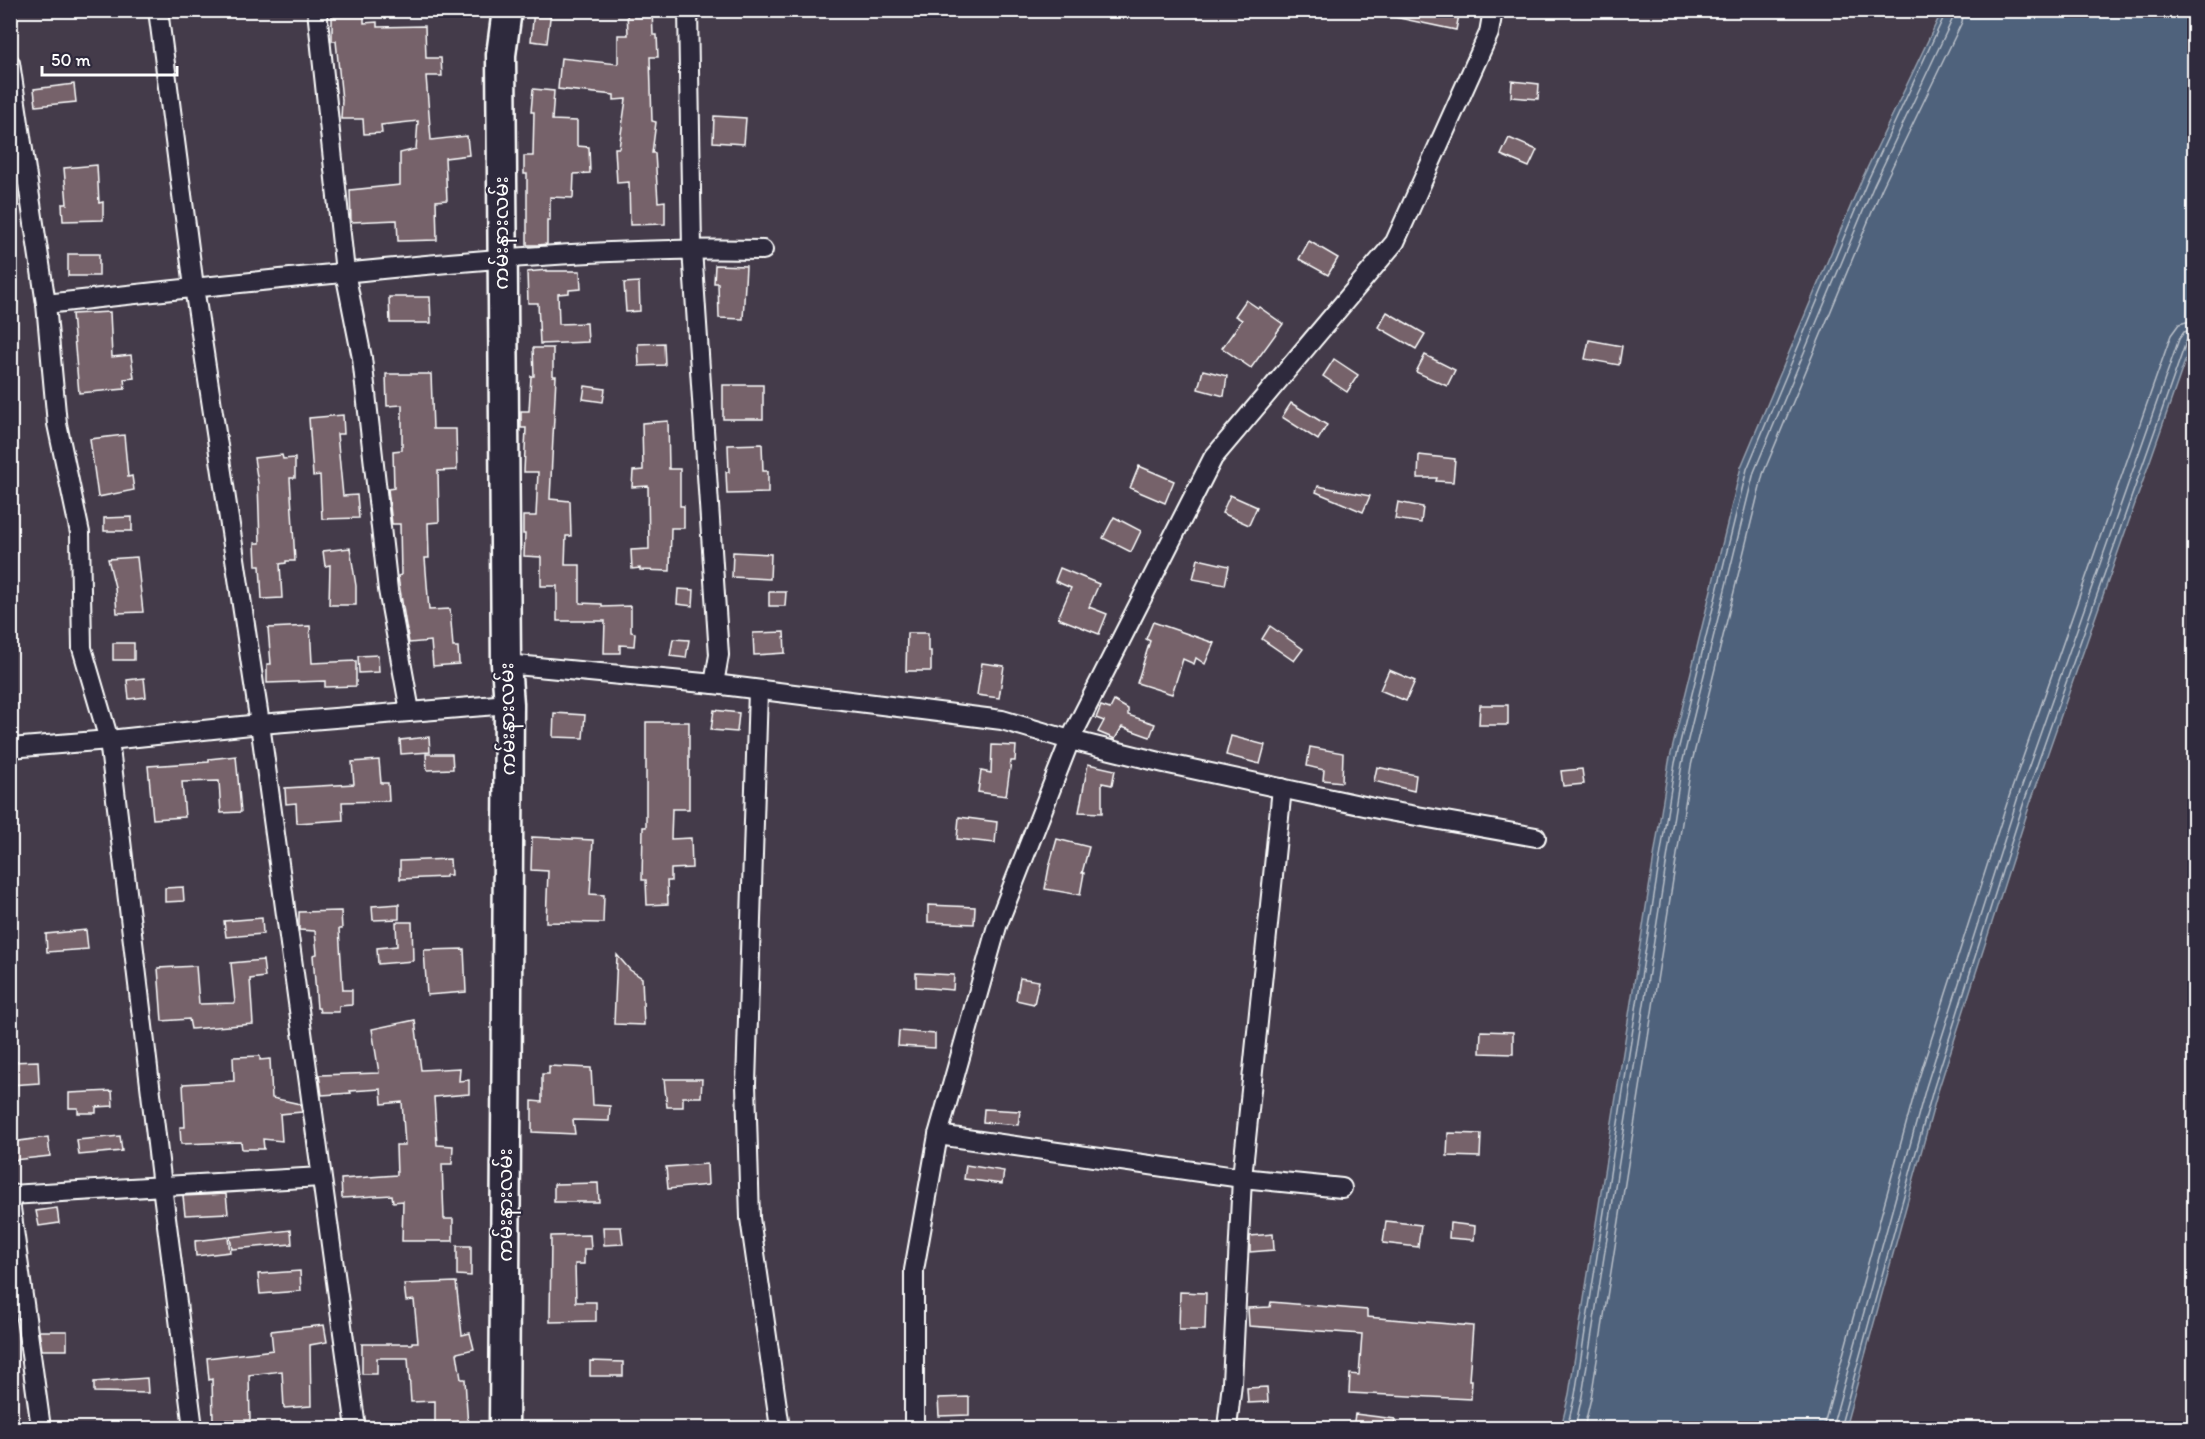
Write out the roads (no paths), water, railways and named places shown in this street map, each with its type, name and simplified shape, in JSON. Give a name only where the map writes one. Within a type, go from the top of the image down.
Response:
[{"type":"main road","name":"ကမ်းနားလမ်း","points":[[504,1428],[509,704],[506,664],[501,55],[507,10]]},
{"type":"street","points":[[158,10],[194,287],[260,724],[356,1428]]},
{"type":"street","points":[[317,10],[345,272],[362,358],[388,590],[410,711]]},
{"type":"street","points":[[688,10],[692,249],[719,655],[714,684]]},
{"type":"street","points":[[914,1428],[914,1270],[938,1136],[997,926],[1070,740],[1213,458],[1395,242],[1489,33],[1493,10]]},
{"type":"street","points":[[10,63],[46,304],[57,424],[80,533],[82,648],[109,740],[193,1428]]},
{"type":"street","points":[[46,304],[501,257],[692,249],[763,250]]},
{"type":"street","points":[[506,664],[714,684],[1002,720],[1070,740],[1282,788],[1383,810],[1536,837]]},
{"type":"street","points":[[758,690],[746,1095],[750,1218],[780,1428]]},
{"type":"street","points":[[10,748],[260,724],[509,704]]},
{"type":"street","points":[[1227,1428],[1232,1383],[1242,1178],[1282,788]]},
{"type":"street","points":[[938,1136],[1242,1178],[1342,1188]]},
{"type":"street","points":[[10,1195],[321,1177]]},
{"type":"street","points":[[10,1201],[41,1428]]},
{"type":"water","points":[[1942,11],[2194,11],[2194,335],[2030,804],[1938,1091],[1845,1428],[1561,1428],[1569,1394],[1669,762],[1741,467],[1862,179]]}]
